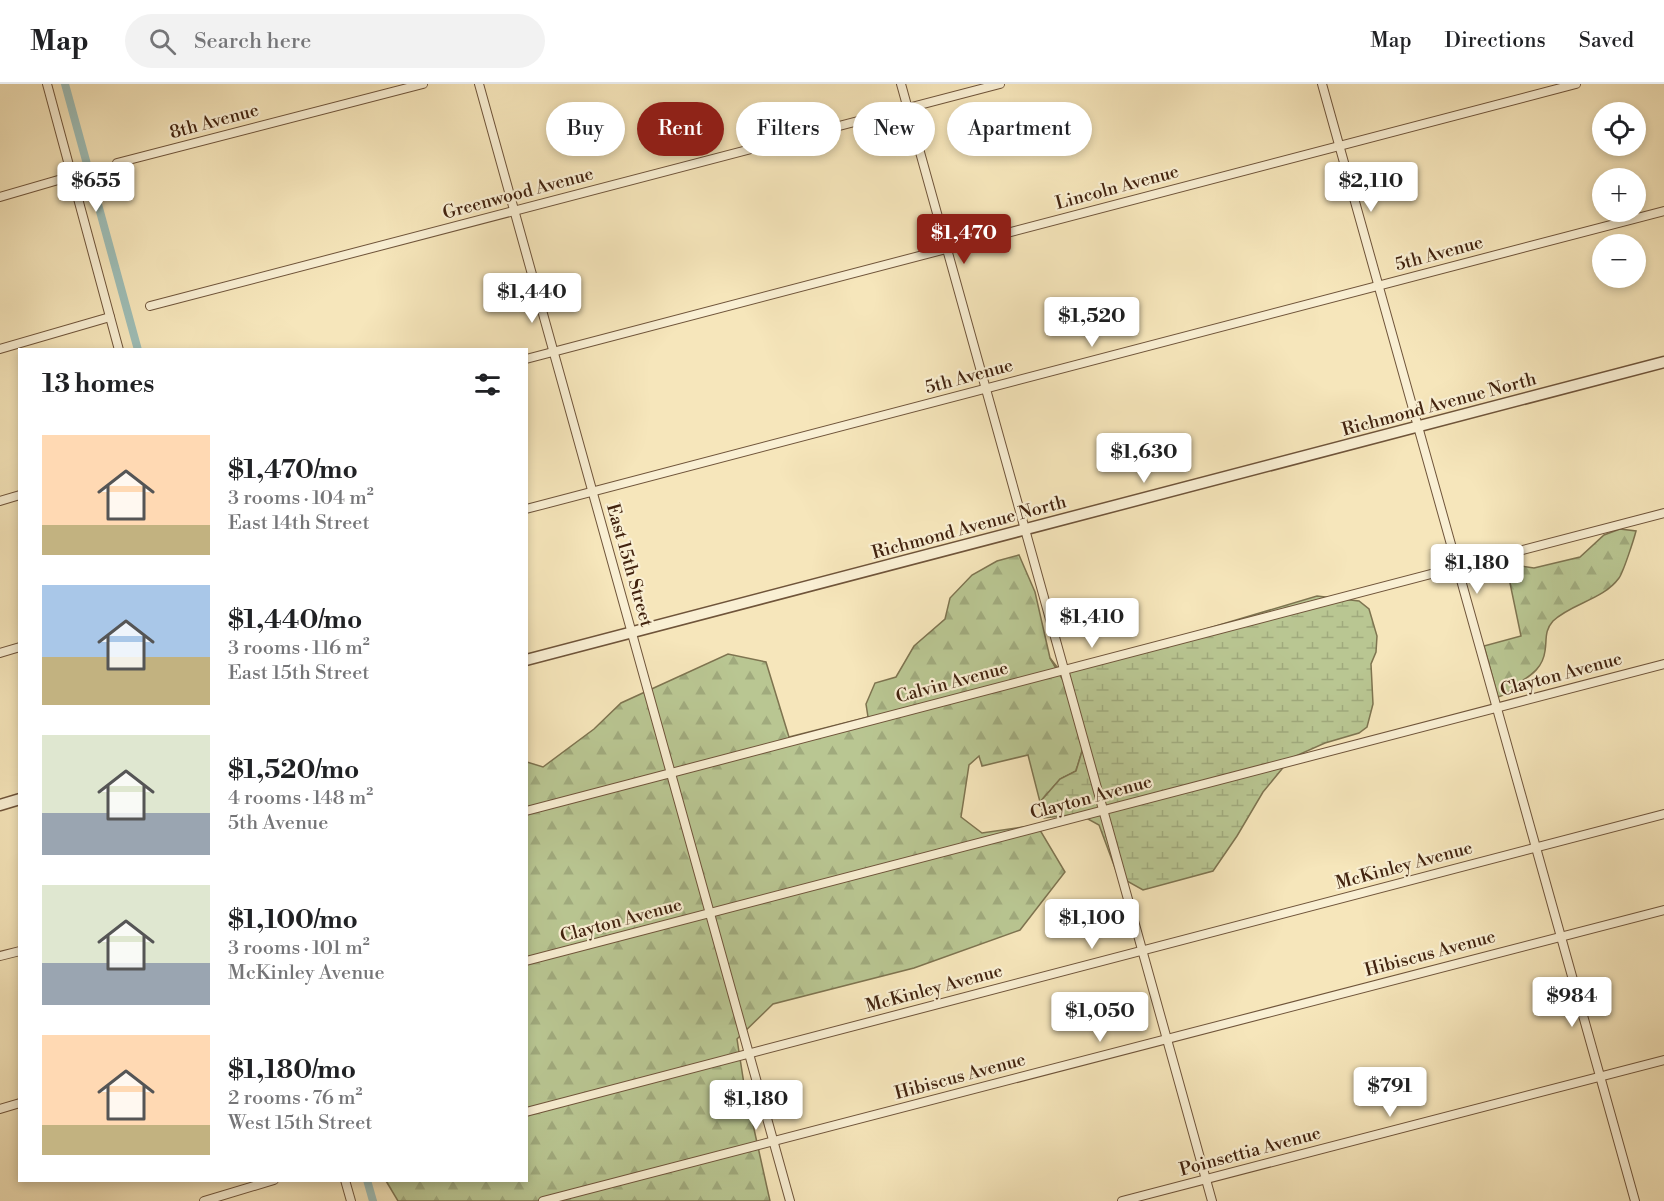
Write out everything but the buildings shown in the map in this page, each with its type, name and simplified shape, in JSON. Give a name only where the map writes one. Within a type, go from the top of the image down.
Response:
[{"type":"street","points":[[47,84],[118,348]]},
{"type":"street","name":"8th Avenue","points":[[117,163],[423,84]]},
{"type":"street","name":"East 15th Street","points":[[479,84],[790,1201]]},
{"type":"street","points":[[901,84],[906,102]]},
{"type":"street","name":"Greenwood Avenue","points":[[931,102],[1000,84]]},
{"type":"street","points":[[1322,84],[1559,937],[1635,1201]]},
{"type":"street","name":"Lincoln Avenue","points":[[528,358],[1576,84]]},
{"type":"street","name":"Greenwood Avenue","points":[[150,306],[853,122]]},
{"type":"street","points":[[921,156],[1062,670],[1212,1201]]},
{"type":"street","points":[[0,197],[72,176]]},
{"type":"street","name":"5th Avenue","points":[[528,508],[1664,212]]},
{"type":"street","points":[[0,349],[110,317]]},
{"type":"street","name":"Richmond Avenue North","points":[[528,659],[1664,363]]},
{"type":"street","points":[[0,501],[18,496]]},
{"type":"street","name":"Calvin Avenue","points":[[528,810],[1664,513]]},
{"type":"street","points":[[0,653],[18,648]]},
{"type":"street","name":"Clayton Avenue","points":[[528,960],[1664,664]]},
{"type":"street","points":[[0,805],[18,800]]},
{"type":"street","name":"McKinley Avenue","points":[[528,1111],[1664,814]]},
{"type":"street","name":"Hibiscus Avenue","points":[[543,1201],[1664,910]]},
{"type":"street","points":[[0,956],[18,952]]},
{"type":"street","name":"Poinsettia Avenue","points":[[1122,1201],[1664,1060]]},
{"type":"street","points":[[0,1109],[18,1104]]},
{"type":"street","points":[[204,1201],[267,1182]]},
{"type":"street","points":[[346,1182],[350,1198]]},
{"type":"green space","points":[[1620,529],[1636,531],[1619,578],[1596,597],[1569,610],[1553,621],[1547,632],[1544,657],[1539,666],[1508,692],[1498,697],[1484,646],[1521,636],[1506,564],[1534,568],[1580,557],[1604,535]]},
{"type":"green space","points":[[1019,555],[1035,592],[1050,658],[1069,690],[1086,738],[1076,771],[1060,779],[1040,802],[1028,755],[982,766],[979,756],[969,765],[961,817],[982,833],[1037,825],[1065,872],[1020,930],[914,968],[773,1004],[737,1039],[744,1084],[770,1201],[398,1201],[387,1182],[528,1182],[528,762],[543,767],[594,729],[621,703],[728,654],[766,662],[789,737],[868,717],[866,704],[875,683],[896,677],[914,646],[945,619],[950,598],[972,575],[997,561]]},
{"type":"green space","points":[[1317,596],[1359,601],[1369,609],[1377,636],[1376,652],[1371,664],[1373,704],[1367,727],[1359,733],[1325,743],[1291,758],[1263,792],[1213,871],[1143,890],[1118,876],[1099,825],[1079,814],[1044,818],[1040,802],[1060,779],[1076,771],[1086,738],[1069,690],[1050,658],[1061,672]]},
{"type":"waterway","points":[[65,84],[137,348]]},
{"type":"waterway","points":[[368,1182],[373,1201]]}]
